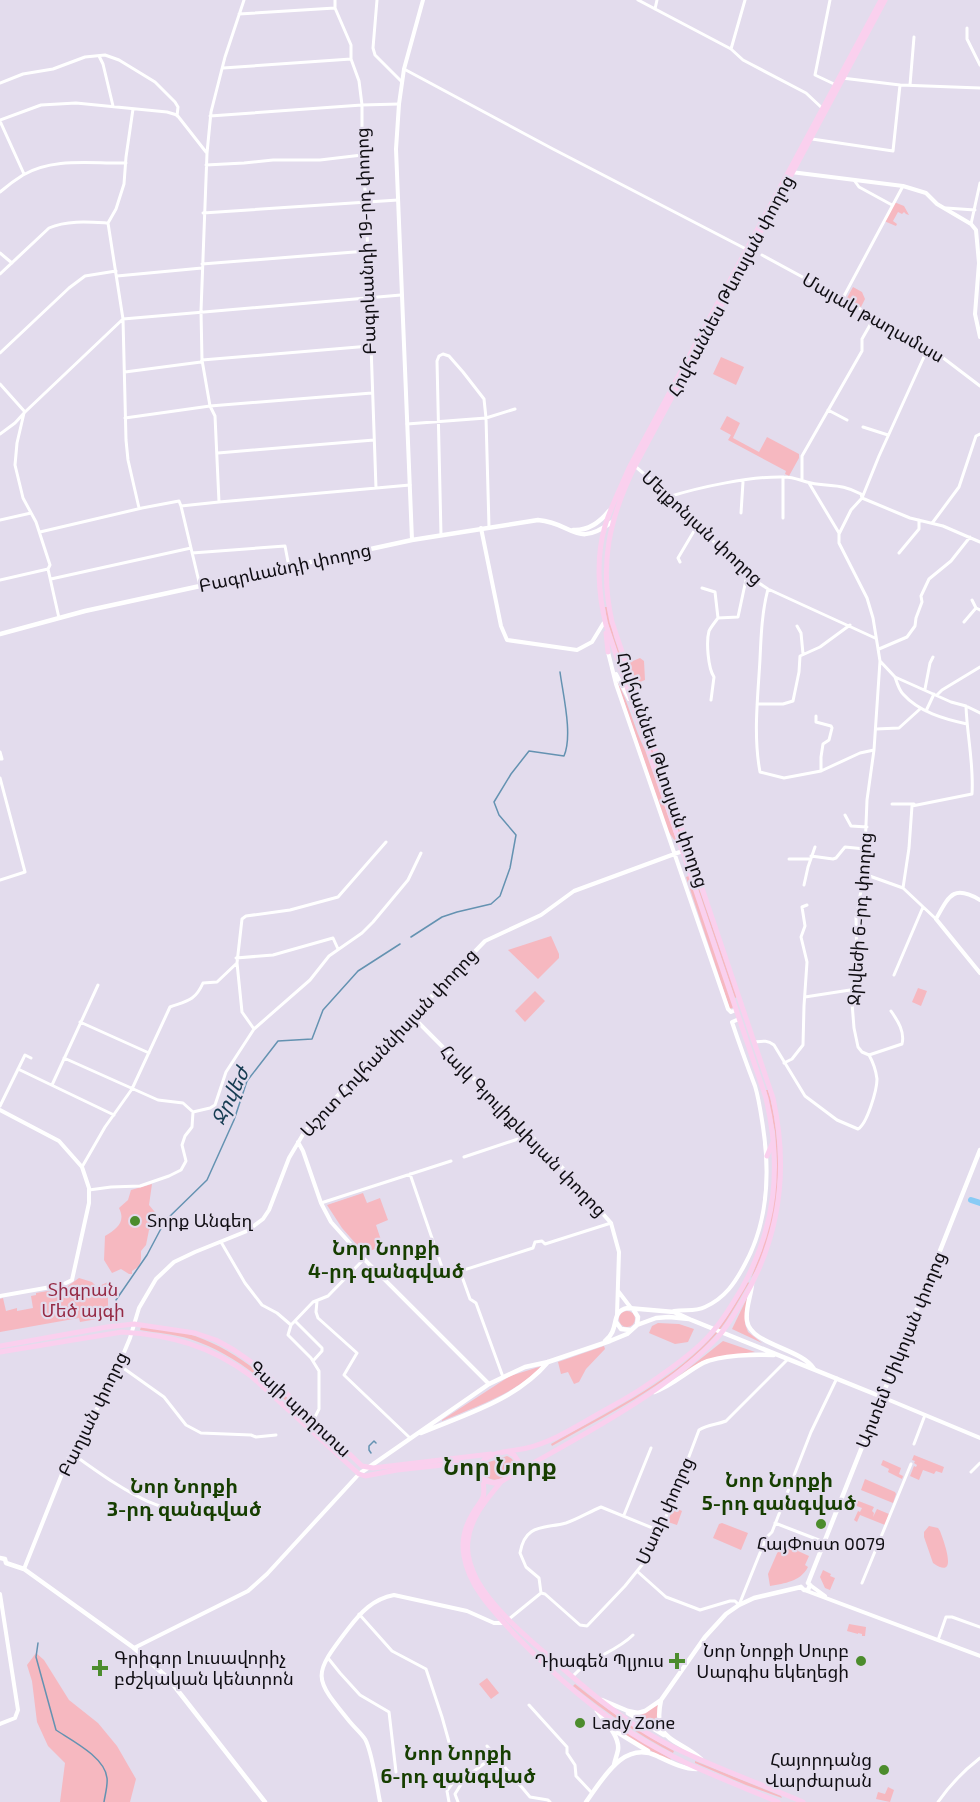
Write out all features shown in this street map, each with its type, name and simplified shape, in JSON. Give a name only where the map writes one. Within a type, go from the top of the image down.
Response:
[{"type":"main road","name":"Հովհաննես Թևոսյան փողոց","points":[[763,1076],[739,1013],[605,602],[600,555],[605,527],[612,506],[883,0]]},
{"type":"main road","name":"Հովհաննես Թևոսյան փողոց","points":[[809,138],[823,108],[842,77]]},
{"type":"main road","name":"Հովհաննես Թևոսյան փողոց","points":[[633,465],[612,522],[606,564],[605,623],[686,850]]},
{"type":"main road","points":[[612,506],[615,513]]},
{"type":"main road","points":[[570,530],[585,530],[592,526],[605,516],[612,506]]},
{"type":"main road","name":"Բագրևանդի փողոց","points":[[0,634],[200,586],[412,540],[538,520],[584,535],[599,531],[612,522]]},
{"type":"main road","points":[[605,623],[608,652]]},
{"type":"main road","name":"Հովհաննես Թևոսյան փողոց","points":[[507,1453],[552,1440],[643,1388],[679,1362],[706,1338],[720,1321],[751,1270],[767,1231],[775,1174],[774,1141],[767,1090],[755,1042],[739,1013]]},
{"type":"main road","name":"Հովհաննես Թևոսյան փողոց","points":[[515,1473],[651,1393],[692,1363],[716,1340],[732,1318],[766,1252],[774,1227],[780,1194],[779,1133],[775,1106],[767,1090]]},
{"type":"main road","points":[[767,1156],[774,1141]]},
{"type":"main road","name":"Արտեմ Միկոյան փողոց","points":[[808,1586],[980,1150]]},
{"type":"main road","points":[[752,1283],[747,1313],[750,1328],[759,1336],[803,1357],[814,1369]]},
{"type":"main road","points":[[603,1342],[612,1335],[617,1315],[622,1309],[674,1312],[882,1397]]},
{"type":"main road","points":[[632,1309],[638,1317],[637,1325]]},
{"type":"main road","points":[[359,1474],[502,1377],[525,1367],[549,1362],[610,1341],[627,1334],[637,1325],[662,1317],[691,1320]]},
{"type":"main road","points":[[616,1322],[621,1329],[631,1330]]},
{"type":"main road","name":"Գայի պողոտա","points":[[0,1346],[134,1324],[195,1333],[216,1340],[260,1368],[358,1464],[367,1468],[496,1454]]},
{"type":"main road","name":"Գայի պողոտա","points":[[0,1352],[105,1334],[132,1333],[192,1343],[233,1363],[251,1376],[359,1474],[365,1476],[465,1462],[482,1475]]},
{"type":"main road","points":[[651,1393],[672,1384],[711,1360],[758,1354],[780,1356]]},
{"type":"main road","points":[[414,1437],[488,1405],[524,1386],[549,1362]]},
{"type":"main road","points":[[482,1475],[485,1481],[490,1483],[502,1481],[515,1473],[519,1467],[517,1457],[512,1453],[496,1454],[483,1461],[480,1467],[483,1497],[470,1518],[462,1545],[468,1572],[482,1596],[507,1621],[572,1677],[637,1727],[694,1757],[803,1802]]},
{"type":"main road","points":[[502,1481],[474,1521],[468,1542],[468,1553],[477,1580],[537,1658],[593,1707],[633,1735],[691,1765],[778,1802]]},
{"type":"main road","points":[[0,1558],[5,1559],[6,1563],[24,1569],[134,1648],[168,1678],[265,1802]]},
{"type":"main road","points":[[1,1567],[6,1563]]},
{"type":"main road","points":[[623,1710],[638,1713],[661,1700],[714,1625],[738,1605],[771,1593],[801,1587],[802,1590],[808,1586]]},
{"type":"main road","points":[[537,1658],[539,1653],[544,1651]]},
{"type":"main road","points":[[566,1684],[571,1683],[572,1677]]},
{"type":"main road","points":[[599,1699],[623,1710],[667,1736],[703,1761]]},
{"type":"main road","points":[[661,1700],[657,1715],[659,1725],[667,1736]]},
{"type":"main road","points":[[593,1707],[610,1728],[618,1744],[614,1765]]},
{"type":"main road","points":[[610,1728],[677,1765],[700,1769]]},
{"type":"main road","points":[[586,1802],[614,1765],[637,1751],[650,1752]]},
{"type":"main road","points":[[691,1765],[690,1759],[694,1757]]},
{"type":"main road","points":[[784,1802],[785,1794]]},
{"type":"street","points":[[219,502],[215,416],[210,406],[202,360],[203,213],[210,116],[244,0]]},
{"type":"street","name":"Բագրևանդի 19-րդ փողոց","points":[[335,0],[335,8],[351,45],[351,59],[359,81],[362,105],[362,155],[366,202],[376,488]]},
{"type":"street","points":[[377,0],[373,48],[375,55],[402,82]]},
{"type":"street","points":[[412,540],[396,149],[404,69],[423,0]]},
{"type":"street","points":[[638,0],[732,49],[743,60],[806,93],[823,108]]},
{"type":"street","points":[[655,9],[657,0]]},
{"type":"street","points":[[732,49],[745,0]]},
{"type":"street","points":[[830,0],[814,75],[836,84]]},
{"type":"street","points":[[239,14],[335,8]]},
{"type":"street","points":[[967,28],[967,39],[980,65]]},
{"type":"street","points":[[910,85],[914,37]]},
{"type":"street","points":[[0,83],[23,74],[54,69],[86,57],[105,55],[119,60],[155,82],[177,104],[177,116]]},
{"type":"street","points":[[98,56],[103,64],[113,106]]},
{"type":"street","points":[[223,68],[351,59]]},
{"type":"street","points":[[404,69],[749,250]]},
{"type":"street","points":[[842,77],[900,85],[980,88]]},
{"type":"street","points":[[809,138],[893,151],[900,85]]},
{"type":"street","points":[[24,174],[0,120],[41,105],[76,103],[167,112],[177,116],[207,153]]},
{"type":"street","points":[[210,116],[399,104]]},
{"type":"street","points":[[133,109],[124,184],[108,223],[123,319],[128,460],[139,508]]},
{"type":"street","points":[[206,165],[273,160],[320,160],[362,155]]},
{"type":"street","points":[[0,192],[24,174],[50,165],[126,164]]},
{"type":"street","points":[[790,172],[903,186],[926,192],[937,204],[972,224],[976,230],[978,262],[975,314],[980,337]]},
{"type":"street","points":[[853,179],[859,187],[892,205]]},
{"type":"street","points":[[972,224],[980,183]]},
{"type":"street","points":[[843,298],[903,186]]},
{"type":"street","points":[[203,213],[398,200]]},
{"type":"street","points":[[945,208],[975,210]]},
{"type":"street","points":[[0,274],[54,226],[83,222],[108,223]]},
{"type":"street","points":[[117,276],[367,251]]},
{"type":"street","points":[[0,253],[12,263]]},
{"type":"street","name":"Մայակ թաղամաս","points":[[762,255],[843,298],[938,354],[980,386]]},
{"type":"street","points":[[0,353],[69,288],[85,276],[116,271]]},
{"type":"street","points":[[0,434],[15,423],[123,319],[402,295]]},
{"type":"street","points":[[802,479],[802,456],[862,351],[862,339],[874,318]]},
{"type":"street","points":[[124,372],[201,362],[202,360],[370,346]]},
{"type":"street","points":[[928,348],[862,498],[851,510],[839,534],[839,543],[867,598],[873,618],[880,661],[895,677],[901,693],[926,711],[951,721],[967,724]]},
{"type":"street","points":[[441,535],[437,360],[443,354],[449,356],[484,399],[489,528]]},
{"type":"street","points":[[0,384],[25,412]]},
{"type":"street","points":[[125,418],[210,406],[372,393]]},
{"type":"street","points":[[407,424],[486,418],[515,410]]},
{"type":"street","points":[[828,410],[847,420]]},
{"type":"street","points":[[25,412],[17,443],[15,465],[23,498],[40,532],[50,565],[48,569],[60,618]]},
{"type":"street","points":[[864,427],[888,435]]},
{"type":"street","points":[[933,522],[959,487],[976,436],[980,434]]},
{"type":"street","points":[[218,453],[374,440]]},
{"type":"street","name":"Մելքոնյան փողոց","points":[[633,465],[747,575],[768,589],[875,638]]},
{"type":"street","points":[[783,477],[783,518]]},
{"type":"street","points":[[668,497],[743,481],[783,477],[802,479],[810,483],[841,485],[861,494],[862,498],[919,520],[933,522],[980,542]]},
{"type":"street","points":[[741,513],[743,481]]},
{"type":"street","points":[[810,483],[839,534]]},
{"type":"street","points":[[181,506],[410,485]]},
{"type":"street","points":[[40,532],[139,508],[179,501],[200,586]]},
{"type":"street","points":[[0,520],[31,513]]},
{"type":"street","points":[[899,553],[919,529],[919,520]]},
{"type":"street","points":[[680,562],[678,558],[697,526]]},
{"type":"street","points":[[481,528],[501,626],[507,640],[577,650],[592,642],[605,623]]},
{"type":"street","points":[[879,650],[908,637],[915,626],[922,602],[921,596],[929,579],[951,561],[970,537]]},
{"type":"street","points":[[51,579],[192,550],[285,546],[288,567]]},
{"type":"street","points":[[0,580],[48,569]]},
{"type":"street","points":[[718,618],[738,617],[747,575]]},
{"type":"street","points":[[702,588],[715,592],[718,618],[709,632],[708,659],[714,677],[711,700]]},
{"type":"street","points":[[768,589],[764,606],[757,704],[760,772],[784,778],[821,771],[860,753],[874,750]]},
{"type":"street","points":[[964,622],[978,609],[972,600]]},
{"type":"street","points":[[757,704],[783,704],[793,701],[800,656],[820,646],[850,625]]},
{"type":"street","points":[[797,626],[801,633],[803,654]]},
{"type":"street","points":[[608,652],[616,684],[728,1009],[739,1013]]},
{"type":"street","points":[[925,689],[933,657]]},
{"type":"street","name":"Ջրվեժի 6-րդ փողոց","points":[[755,1042],[770,1042],[805,1096],[837,1120],[858,1129],[862,1127],[877,1082],[869,1055],[858,1047],[851,990],[857,964],[856,918],[864,874],[867,800],[876,729],[880,661]]},
{"type":"street","points":[[926,711],[936,694],[980,667]]},
{"type":"street","points":[[614,671],[632,704]]},
{"type":"street","points":[[895,677],[980,713]]},
{"type":"street","points":[[892,804],[935,802],[972,794],[974,774],[966,706]]},
{"type":"street","points":[[876,729],[899,728],[920,708]]},
{"type":"street","points":[[816,716],[816,722],[832,728],[829,740],[823,744],[820,757],[821,771]]},
{"type":"street","points":[[0,752],[2,759],[0,759]]},
{"type":"street","points":[[974,774],[980,778]]},
{"type":"street","points":[[0,778],[25,872],[0,880]]},
{"type":"street","points":[[903,888],[914,804]]},
{"type":"street","points":[[845,815],[851,826],[867,828]]},
{"type":"street","points":[[254,1029],[242,1012],[236,958],[242,919],[246,916],[290,910],[338,897],[386,842]]},
{"type":"street","points":[[804,885],[815,847]]},
{"type":"street","points":[[789,859],[832,859],[836,858],[845,847],[865,849]]},
{"type":"street","name":"Աշոտ Հովհաննիսյան փողոց","points":[[134,1324],[148,1290],[166,1269],[186,1256],[247,1231],[263,1219],[269,1210],[282,1172],[305,1131],[365,1064],[485,941],[541,915],[574,891],[686,850]]},
{"type":"street","points":[[193,1112],[215,1105],[226,1072],[254,1029],[310,980],[329,956],[363,933],[408,880],[421,853]]},
{"type":"street","points":[[864,874],[903,888],[936,919],[980,973]]},
{"type":"street","points":[[936,919],[948,898],[955,893],[961,891],[969,893],[980,900]]},
{"type":"street","points":[[784,1063],[792,1059],[803,1045],[807,962],[801,937],[805,927],[802,908],[807,905]]},
{"type":"street","points":[[894,975],[923,907]]},
{"type":"street","points":[[236,958],[273,955],[333,938],[338,949]]},
{"type":"street","points":[[82,1167],[132,1089],[170,1007],[190,1001],[199,992],[203,983],[217,982],[237,963]]},
{"type":"street","points":[[52,1085],[98,985]]},
{"type":"street","points":[[805,997],[851,990]]},
{"type":"street","points":[[869,1055],[902,1044],[904,1041],[902,1030],[891,1011]]},
{"type":"street","points":[[739,1013],[732,1022],[755,1087],[767,1156],[764,1208],[751,1270]]},
{"type":"street","name":"Հայկ Գյուլիքևխյան փողոց","points":[[412,1016],[564,1170],[611,1223],[619,1252],[617,1315]]},
{"type":"street","points":[[80,1022],[149,1053]]},
{"type":"street","points":[[0,1296],[62,1286],[72,1281],[89,1203],[89,1191],[82,1167],[59,1141],[0,1108],[25,1055],[31,1058]]},
{"type":"street","points":[[64,1058],[158,1100],[183,1103],[193,1112]]},
{"type":"street","points":[[18,1069],[114,1115]]},
{"type":"street","points":[[89,1191],[111,1187],[140,1186],[181,1170],[186,1161],[182,1144],[192,1127],[193,1112]]},
{"type":"street","points":[[464,1157],[530,1135]]},
{"type":"street","points":[[298,1142],[321,1203],[331,1222],[364,1259],[489,1384]]},
{"type":"street","points":[[321,1203],[451,1161]]},
{"type":"street","points":[[410,1174],[445,1276],[533,1248],[535,1242],[542,1241],[545,1244],[611,1223]]},
{"type":"street","points":[[221,1241],[245,1283],[262,1305],[277,1313],[291,1325]]},
{"type":"street","points":[[674,1312],[696,1310],[718,1299],[734,1284],[754,1249]]},
{"type":"street","points":[[313,1420],[319,1409],[319,1371],[288,1335],[291,1325],[313,1302],[328,1296],[364,1259]]},
{"type":"street","points":[[460,1271],[470,1299],[476,1303],[502,1377]]},
{"type":"street","points":[[618,1291],[632,1309]]},
{"type":"street","points":[[316,1301],[318,1318],[357,1353],[344,1375],[414,1437]]},
{"type":"street","points":[[295,1321],[322,1348],[322,1351],[312,1361]]},
{"type":"street","name":"Բաղյան փողոց","points":[[24,1569],[71,1453],[95,1414],[119,1365],[134,1324]]},
{"type":"street","name":"Մառի փողոց","points":[[541,1593],[580,1625],[587,1626],[638,1572],[650,1552],[699,1430],[726,1421],[788,1359]]},
{"type":"street","points":[[119,1365],[164,1397],[186,1425],[201,1433],[256,1437],[276,1435]]},
{"type":"street","points":[[638,1572],[666,1597],[700,1610],[730,1601],[735,1601],[738,1605],[766,1538],[772,1532],[811,1432],[837,1378]]},
{"type":"street","points":[[882,1397],[980,1438]]},
{"type":"street","points":[[914,1444],[925,1414]]},
{"type":"street","points":[[624,1515],[651,1448]]},
{"type":"street","points":[[71,1453],[129,1492],[165,1509],[175,1512],[203,1513],[215,1510]]},
{"type":"street","points":[[971,1472],[980,1463]]},
{"type":"street","points":[[862,1583],[911,1464]]},
{"type":"street","points":[[134,1648],[248,1591],[267,1574],[359,1474]]},
{"type":"street","points":[[380,1802],[376,1776],[366,1740],[326,1692],[322,1682],[322,1669],[327,1656],[359,1614],[373,1602],[394,1595],[467,1611],[494,1623],[507,1621],[541,1593],[539,1578],[526,1567],[520,1553],[531,1531],[565,1523],[601,1507],[660,1531]]},
{"type":"street","points":[[775,1523],[824,1542]]},
{"type":"street","points":[[808,1586],[828,1598],[980,1656]]},
{"type":"street","points":[[0,1594],[18,1710],[15,1718],[0,1724]]},
{"type":"street","points":[[359,1614],[392,1651],[426,1670],[449,1742]]},
{"type":"street","points":[[938,1640],[946,1617],[980,1627]]},
{"type":"street","points":[[572,1677],[597,1656],[609,1653],[633,1635]]},
{"type":"street","points":[[327,1656],[360,1695],[388,1712],[396,1772]]},
{"type":"street","points":[[529,1705],[567,1747],[576,1776],[592,1794]]},
{"type":"street","points":[[487,1746],[530,1797],[550,1802]]},
{"type":"street","points":[[458,1802],[456,1794],[465,1778],[494,1756]]},
{"type":"street","points":[[938,1802],[961,1774],[980,1758]]},
{"type":"street","points":[[449,1802],[447,1791],[455,1778],[459,1774],[465,1778]]},
{"type":"green space","points":[[894,202],[904,206],[909,215],[898,212],[893,221],[897,224],[896,226],[884,221]]},
{"type":"green space","points":[[853,287],[862,292],[865,299],[861,307],[847,298]]},
{"type":"green space","points":[[721,357],[744,367],[736,385],[713,374]]},
{"type":"green space","points":[[727,416],[740,423],[733,438],[759,452],[767,437],[799,454],[789,476],[785,474],[786,471],[728,440],[731,435],[720,429]]},
{"type":"green space","points":[[605,607],[607,607],[614,637],[682,837],[680,838],[607,621]]},
{"type":"green space","points":[[640,658],[644,661],[645,680],[635,684],[628,663]]},
{"type":"green space","points":[[617,681],[645,750],[675,841],[668,831]]},
{"type":"green space","points":[[692,871],[737,997],[735,998]]},
{"type":"green space","points":[[689,876],[734,1007],[730,1009],[686,877]]},
{"type":"green space","points":[[551,936],[559,958],[538,979],[508,950]]},
{"type":"green space","points":[[918,988],[927,991],[921,1006],[912,1002]]},
{"type":"green space","points":[[535,991],[545,1001],[525,1022],[515,1011]]},
{"type":"green space","points":[[766,1090],[768,1090],[777,1136],[778,1186],[769,1236],[762,1258],[751,1278],[762,1250],[777,1166],[775,1132]]},
{"type":"green space","points":[[152,1184],[149,1205],[159,1217],[158,1224],[149,1230],[146,1245],[141,1251],[140,1263],[132,1274],[121,1269],[112,1273],[104,1260],[105,1236],[119,1225],[121,1213],[119,1208],[128,1200],[131,1190]]},
{"type":"green space","points":[[363,1193],[367,1203],[380,1198],[388,1220],[376,1225],[383,1246],[364,1253],[342,1228],[327,1205]]},
{"type":"green space","name":"Տիգրան Մեծ այգի","points":[[79,1278],[92,1282],[97,1287],[108,1282],[108,1316],[80,1322],[79,1318],[0,1332],[0,1299],[3,1298],[6,1311],[33,1308],[31,1296],[65,1288]]},
{"type":"green space","points":[[748,1282],[721,1328],[693,1357],[635,1399],[552,1446],[551,1444],[654,1385],[692,1356],[720,1326]]},
{"type":"green space","points":[[747,1298],[745,1324],[748,1332],[762,1343],[732,1329]]},
{"type":"green space","points":[[624,1311],[630,1311],[635,1319],[633,1325],[624,1327],[619,1322],[619,1316]]},
{"type":"green space","points":[[658,1323],[679,1324],[694,1329],[688,1342],[675,1344],[649,1333],[652,1326]]},
{"type":"green space","points":[[141,1327],[195,1336],[238,1358],[258,1371],[294,1403],[345,1455],[343,1457],[273,1389],[234,1360],[190,1339],[140,1330]]},
{"type":"green space","points":[[723,1341],[755,1352],[717,1357],[669,1384]]},
{"type":"green space","points":[[604,1346],[605,1349],[586,1369],[579,1382],[574,1384],[568,1372],[561,1374],[558,1362]]},
{"type":"green space","points":[[542,1366],[508,1392],[442,1421],[510,1376]]},
{"type":"green space","points":[[914,1455],[944,1467],[942,1473],[936,1471],[934,1474],[923,1470],[919,1480],[910,1476],[914,1466],[917,1465],[912,1460]]},
{"type":"green space","points":[[507,1456],[513,1460],[514,1465],[511,1471],[499,1479],[487,1477],[483,1469],[486,1463]]},
{"type":"green space","points":[[883,1460],[901,1468],[899,1474],[903,1476],[902,1479],[888,1472],[889,1469],[881,1465]]},
{"type":"green space","points":[[865,1479],[895,1492],[893,1503],[861,1490]]},
{"type":"green space","points":[[856,1500],[874,1507],[873,1517],[877,1509],[889,1514],[885,1525],[860,1515],[857,1522],[854,1520],[862,1508],[854,1505]]},
{"type":"green space","points":[[673,1507],[682,1511],[677,1525],[668,1522]]},
{"type":"green space","points":[[722,1523],[748,1533],[741,1550],[713,1538],[719,1524]]},
{"type":"green space","points":[[929,1526],[938,1528],[940,1531],[948,1557],[946,1567],[933,1563],[924,1537],[924,1532]]},
{"type":"green space","points":[[782,1542],[809,1556],[805,1565],[808,1567],[796,1579],[770,1586],[768,1574]]},
{"type":"green space","points":[[823,1570],[835,1578],[830,1590],[825,1588],[820,1577]]},
{"type":"green space","points":[[849,1624],[866,1627],[865,1636],[847,1631]]},
{"type":"green space","points":[[36,1653],[44,1660],[69,1700],[98,1723],[117,1746],[136,1779],[130,1802],[60,1802],[65,1763],[48,1746],[37,1722],[32,1681],[27,1665]]},
{"type":"green space","points":[[487,1678],[499,1693],[491,1699],[479,1684]]},
{"type":"green space","points":[[575,1684],[648,1736],[674,1751],[673,1753],[609,1714],[573,1686]]},
{"type":"green space","points":[[658,1705],[657,1726],[639,1715]]},
{"type":"green space","points":[[608,1721],[671,1759],[670,1761],[638,1744]]},
{"type":"green space","points":[[695,1761],[782,1798],[746,1785],[695,1763]]},
{"type":"green space","points":[[888,1787],[894,1790],[890,1802],[876,1799],[878,1792],[885,1794]]},
{"type":"waterway","name":"Ջրվեժ","points":[[411,937],[442,917],[491,904],[500,896],[510,868],[516,835],[499,815],[494,802],[511,774],[529,751],[564,756],[568,737],[560,672]]},
{"type":"waterway","name":"Ջրվեժ","points":[[116,1300],[147,1255],[165,1221],[207,1180],[234,1120],[247,1081],[278,1041],[312,1039],[323,1010],[358,971],[400,944]]},
{"type":"waterway","points":[[971,1200],[980,1203]]},
{"type":"waterway","points":[[371,1453],[369,1446],[374,1441],[376,1443]]},
{"type":"waterway","name":"Ջրվեժ","points":[[38,1643],[36,1657],[56,1730],[94,1756],[105,1770],[107,1787],[104,1802]]},
{"type":"place","name":"Տորք Անգեղ","points":[[135,1221]]},
{"type":"place","name":"ՀայՓոստ 0079","points":[[821,1524]]},
{"type":"place","name":"Դիագեն Պլյուս","points":[[677,1661]]},
{"type":"place","name":"Նոր Նորքի Սուրբ Սարգիս եկեղեցի","points":[[861,1661]]},
{"type":"place","name":"Գրիգոր Լուսավորիչ բժշկական կենտրոն","points":[[100,1668]]},
{"type":"place","name":"Lady Zone","points":[[580,1723]]},
{"type":"place","name":"Հայորդանց Վարժարան","points":[[884,1770]]},
{"type":"district","name":"Նոր Նորքի 4-րդ զանգված","points":[[386,1260]]},
{"type":"district","name":"Նոր Նորք","points":[[500,1467]]},
{"type":"district","name":"Նոր Նորքի 5-րդ զանգված","points":[[779,1492]]},
{"type":"district","name":"Նոր Նորքի 3-րդ զանգված","points":[[184,1498]]},
{"type":"district","name":"Նոր Նորքի 6-րդ զանգված","points":[[458,1764]]}]
